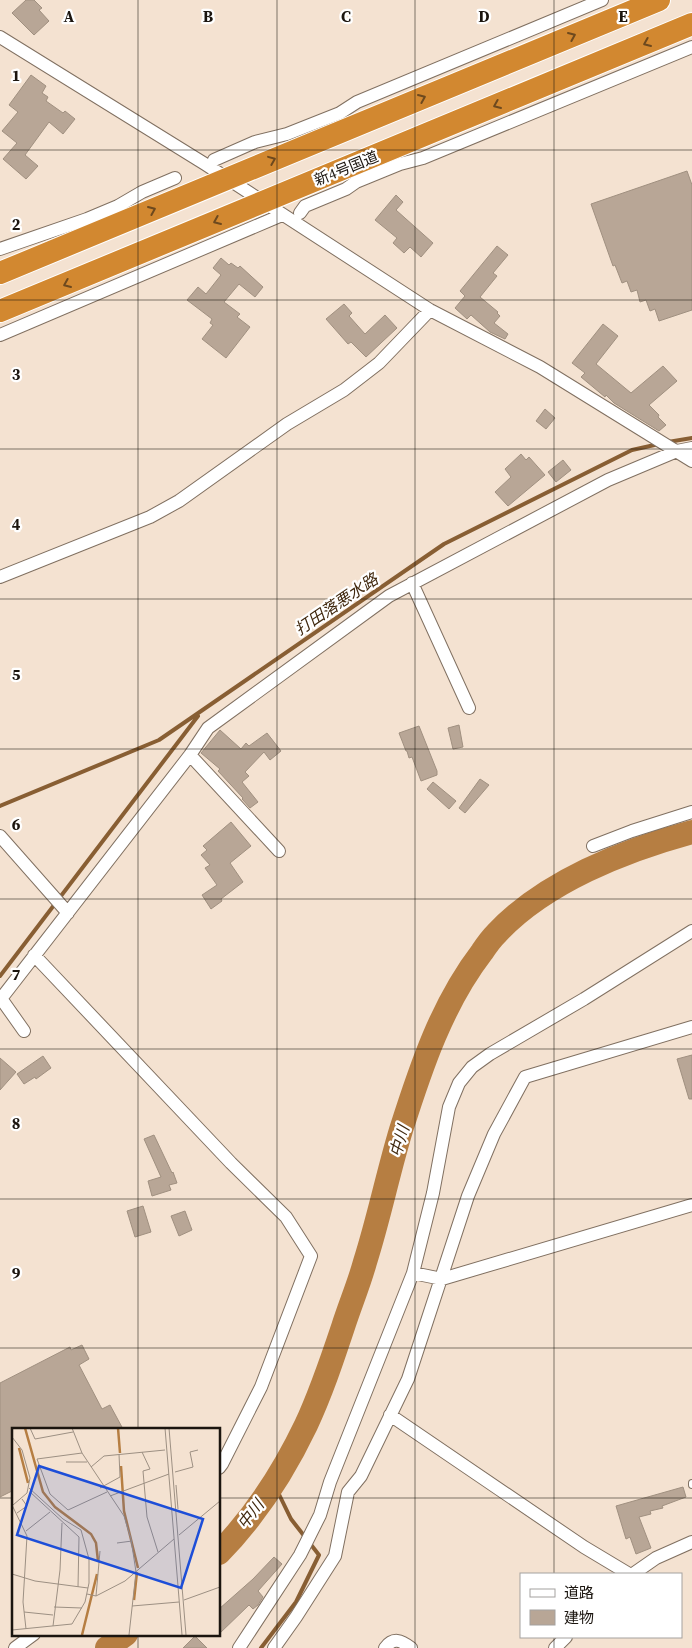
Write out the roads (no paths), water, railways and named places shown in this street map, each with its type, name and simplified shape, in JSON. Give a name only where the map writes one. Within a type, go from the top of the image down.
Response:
[{"type":"highway","points":[[0,273],[104,221],[227,179],[316,132],[659,0]]},
{"type":"highway","name":"新4号国道","points":[[0,311],[262,202],[372,166],[692,24]]},
{"type":"street","points":[[214,160],[256,142],[288,134],[316,132],[357,102],[602,0]]},
{"type":"street","points":[[0,37],[227,179],[430,310],[540,367],[692,462]]},
{"type":"street","points":[[300,213],[305,206],[346,190],[372,166],[400,164],[423,158],[692,46]]},
{"type":"street","points":[[0,249],[104,221],[118,206],[142,192],[175,178]]},
{"type":"street","points":[[0,335],[282,215]]},
{"type":"street","points":[[0,577],[150,517],[179,501],[287,424],[344,390],[379,364],[430,310]]},
{"type":"street","points":[[24,1031],[0,998],[190,755],[208,728],[389,596],[608,480],[677,452],[692,448]]},
{"type":"street","points":[[412,583],[468,708]]},
{"type":"street","points":[[190,755],[279,851]]},
{"type":"street","points":[[593,846],[632,831],[692,812]]},
{"type":"street","points":[[0,836],[68,913]]},
{"type":"street","points":[[239,1648],[300,1555],[320,1515],[330,1482],[413,1273],[433,1194],[450,1107],[458,1083],[472,1068],[490,1054],[584,999],[692,931]]},
{"type":"street","points":[[34,955],[231,1163],[286,1217],[311,1256],[261,1387],[220,1467]]},
{"type":"street","points":[[274,1648],[335,1556],[348,1492],[361,1476],[408,1379],[468,1196],[494,1134],[525,1077],[692,1027]]},
{"type":"street","points":[[413,1273],[442,1279],[692,1205]]},
{"type":"street","points":[[390,1415],[584,1547],[629,1573]]},
{"type":"street","points":[[633,1573],[656,1558],[692,1542]]},
{"type":"street","points":[[15,1648],[31,1636]]},
{"type":"street","points":[[555,1648],[565,1638]]},
{"type":"street","points":[[385,1648],[394,1640],[399,1640],[411,1648]]},
{"type":"waterway","name":"打田落悪水路","points":[[668,442],[692,438]]},
{"type":"waterway","name":"打田落悪水路","points":[[0,806],[159,740],[444,544],[632,450],[659,444]]},
{"type":"waterway","points":[[0,976],[198,716]]},
{"type":"waterway","name":"中川","points":[[220,1552],[245,1524],[268,1492],[288,1459],[311,1413],[363,1270],[396,1146],[416,1083],[444,1015],[468,972],[492,938],[515,915],[537,899],[561,884],[613,858],[692,832]]},
{"type":"waterway","points":[[261,1648],[296,1602],[319,1555],[291,1519],[273,1482]]},
{"type":"waterway","name":"中川","points":[[107,1648],[123,1636]]}]
